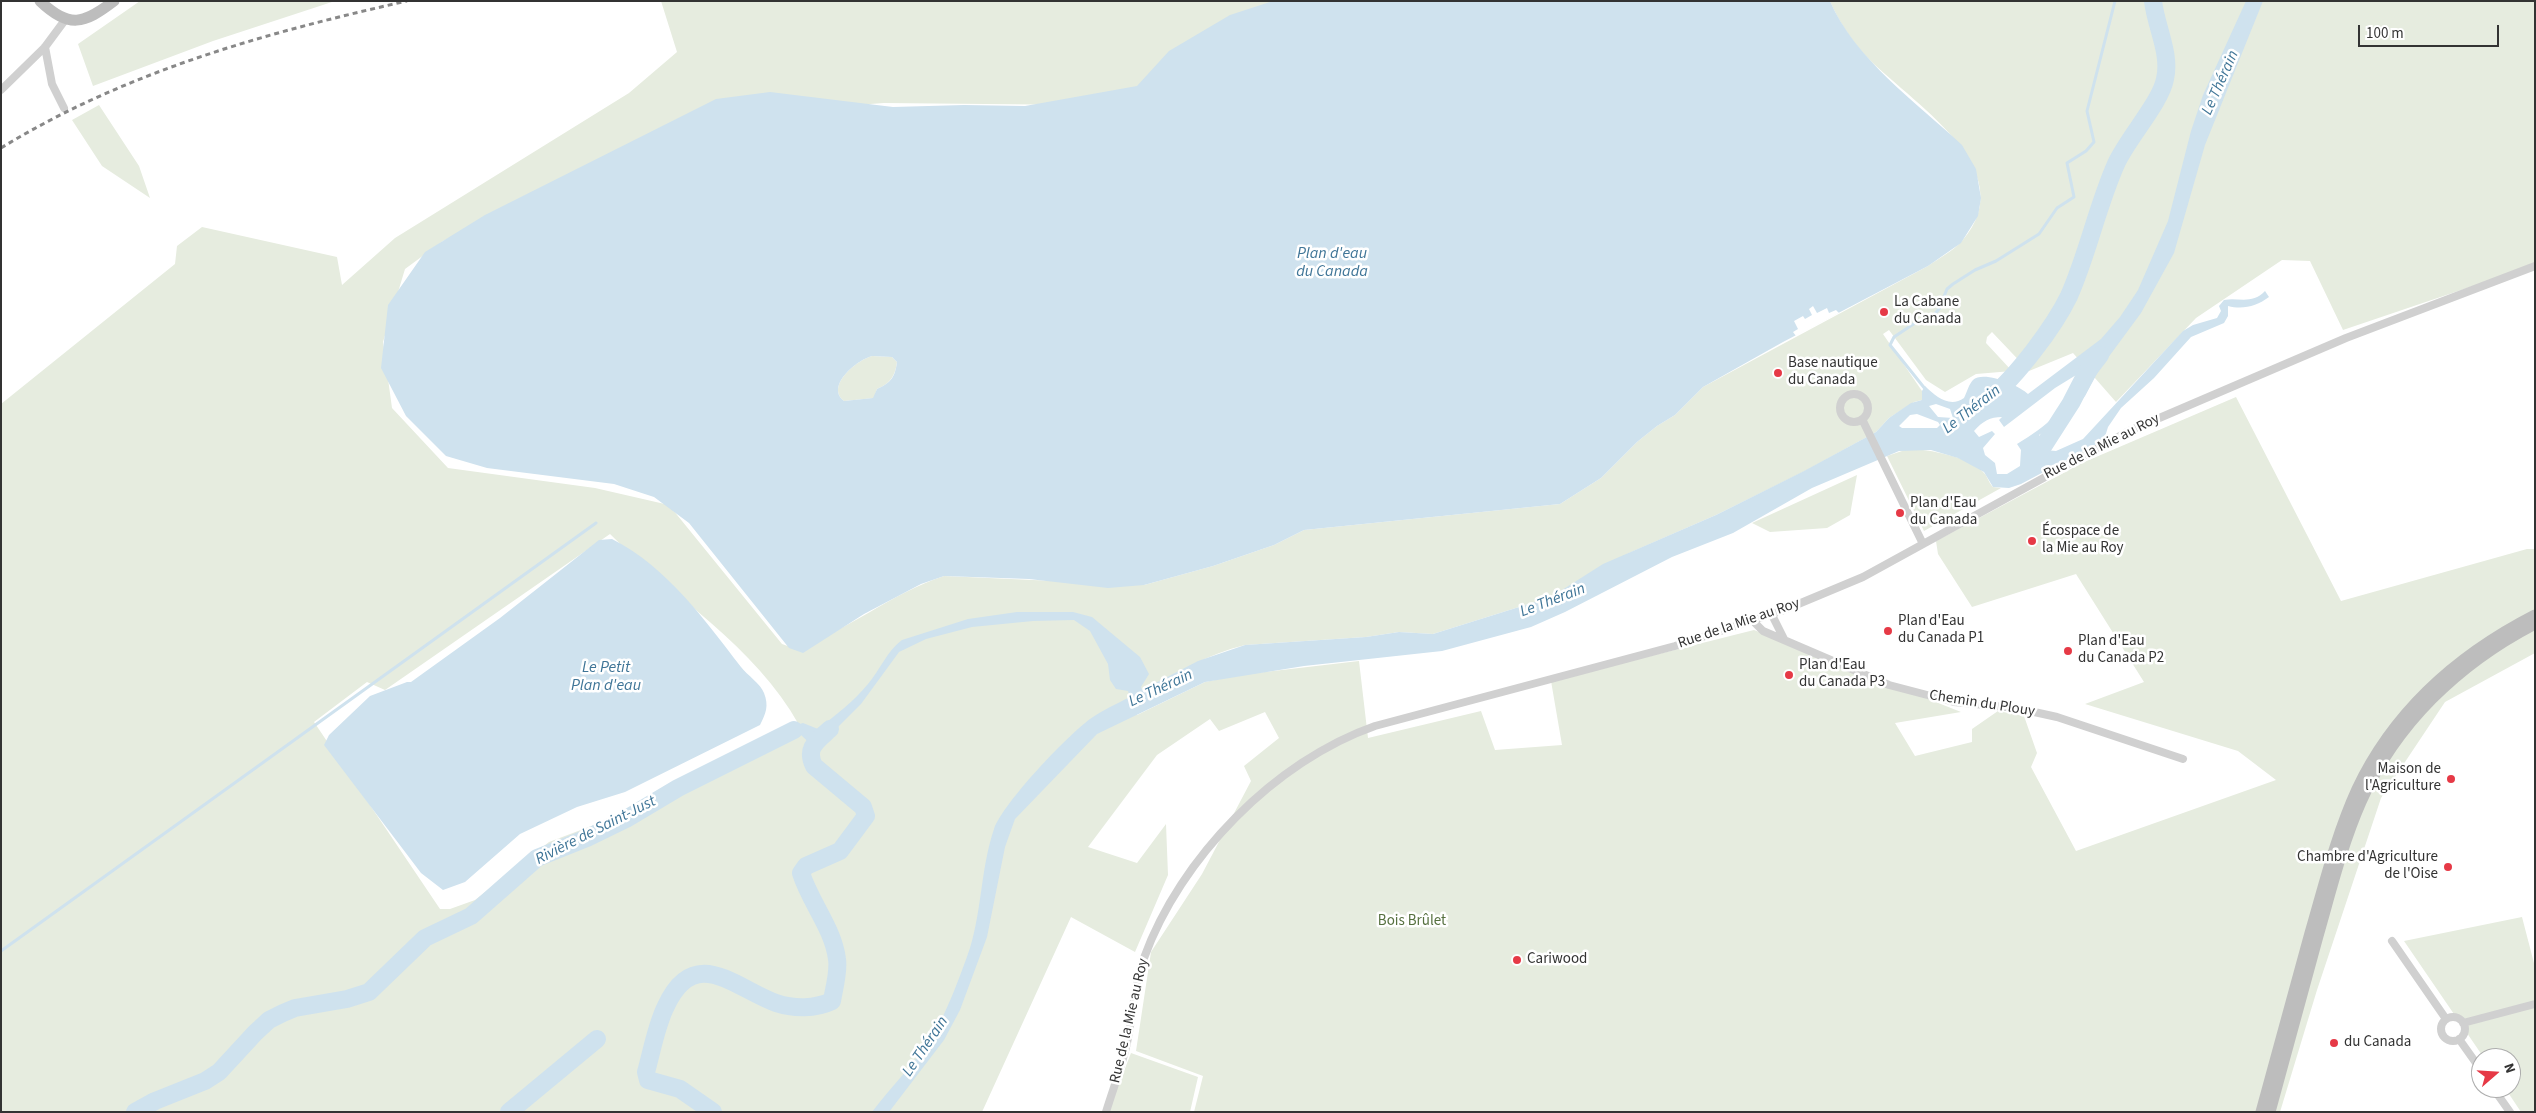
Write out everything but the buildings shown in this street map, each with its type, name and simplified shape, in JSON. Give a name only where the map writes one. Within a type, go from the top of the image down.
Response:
[{"type":"main road","points":[[40,1],[56,15],[66,20],[80,20],[91,17],[114,1]]},
{"type":"main road","points":[[2261,1112],[2327,873],[2347,812],[2367,770],[2396,724],[2442,677],[2487,643],[2535,615]]},
{"type":"main road","points":[[2270,1112],[2341,856],[2357,810],[2371,781],[2399,735],[2439,692],[2480,658],[2535,624]]},
{"type":"street","points":[[1,90],[45,47],[66,20]]},
{"type":"street","points":[[45,47],[52,84],[64,108]]},
{"type":"street","name":"Rue de la Mie au Roy","points":[[1106,1112],[1125,1050],[1143,959],[1162,917],[1182,885],[1216,840],[1248,805],[1274,782],[1310,758],[1366,729],[1675,646],[1772,615],[1863,577],[2129,431],[2346,338],[2535,266]]},
{"type":"street","points":[[1862,420],[1923,544]]},
{"type":"street","points":[[1772,615],[1784,638]]},
{"type":"street","name":"Chemin du Plouy","points":[[1754,622],[1763,631],[1784,638],[1862,674],[1910,691],[1954,702],[2016,708],[2057,717],[2183,758]]},
{"type":"street","points":[[2392,941],[2446,1018]]},
{"type":"street","points":[[2463,1023],[2535,1004]]},
{"type":"street","points":[[2456,1017],[2463,1023],[2464,1032],[2459,1039],[2451,1041],[2443,1036],[2441,1028],[2446,1018],[2456,1017]]},
{"type":"street","points":[[2459,1039],[2471,1056]]},
{"type":"street","points":[[2501,1098],[2510,1112]]},
{"type":"green space","points":[[140,1],[335,1],[213,41],[93,86],[78,44]]},
{"type":"green space","name":"Bois Brûlet","points":[[661,1],[1279,1],[1135,89],[1087,105],[884,103],[718,115],[681,127],[443,241],[405,269],[383,342],[392,408],[448,468],[595,488],[669,505],[782,644],[796,649],[834,632],[906,592],[944,576],[1144,585],[1213,566],[1274,545],[1304,530],[1560,504],[1601,478],[1637,442],[1675,415],[1703,387],[1928,266],[1962,241],[1978,214],[1980,188],[1971,163],[1954,138],[1865,55],[1850,36],[1830,1],[2535,1],[2535,265],[2343,330],[2310,261],[2282,260],[2196,318],[2116,402],[2073,353],[2029,371],[1992,332],[1987,337],[1986,343],[2012,371],[1976,374],[1945,392],[1926,380],[1889,330],[1883,334],[1922,391],[1922,400],[1914,402],[1889,418],[1876,432],[1805,471],[1716,515],[1629,553],[1551,597],[1433,634],[1399,632],[1366,637],[1245,645],[1218,653],[1142,691],[1137,715],[1205,682],[1239,675],[1359,661],[1368,738],[1481,711],[1495,750],[1562,745],[1551,681],[1754,630],[1961,712],[1895,723],[1915,756],[1972,742],[1972,729],[1998,711],[2024,716],[2037,753],[2031,767],[2076,851],[2276,780],[2238,751],[2085,704],[2144,682],[2076,574],[1972,607],[1938,554],[1936,541],[2082,463],[2236,397],[2341,601],[2527,549],[2535,549],[2535,653],[2445,702],[2381,798],[2317,990],[2280,1112],[1194,1112],[1203,1076],[1136,1051],[1151,952],[1202,874],[1251,781],[1244,766],[1279,738],[1265,712],[1219,731],[1210,719],[1157,755],[1088,847],[1137,863],[1166,824],[1168,875],[1135,952],[1071,917],[982,1112],[1,1112],[1,404],[175,264],[177,246],[202,227],[337,257],[342,285],[395,238],[629,93],[677,52]],"holes":[[[610,534],[712,624],[760,670],[781,696],[799,725],[594,825],[549,842],[475,900],[450,909],[440,909],[314,722],[367,682],[385,690]]]},
{"type":"green space","points":[[99,105],[139,166],[150,198],[102,166],[72,120]]},
{"type":"green space","points":[[872,356],[892,357],[897,362],[892,378],[877,389],[874,398],[844,401],[839,395],[838,388],[845,374],[866,358]]},
{"type":"green space","points":[[1908,449],[1938,452],[1970,463],[1985,474],[1993,487],[2001,488],[1924,531],[1887,456]]},
{"type":"green space","points":[[1857,475],[1850,515],[1827,528],[1770,532],[1752,523]]},
{"type":"green space","points":[[2522,917],[2535,967],[2535,1112],[2521,1112],[2512,1098],[2521,1098],[2521,1048],[2477,1048],[2404,941]]},
{"type":"green space","points":[[1131,1053],[1198,1077],[1190,1112],[1108,1112]]},
{"type":"water","name":"Plan d'eau du Canada","points":[[1273,1],[1830,1],[1854,42],[1870,61],[1962,145],[1976,169],[1981,198],[1978,216],[1961,243],[1928,266],[1783,342],[1703,387],[1675,415],[1637,442],[1601,478],[1560,504],[1304,530],[1274,545],[1213,566],[1144,585],[1108,588],[1029,579],[944,576],[921,584],[864,614],[803,653],[789,648],[689,523],[654,497],[614,484],[487,468],[446,456],[406,416],[381,368],[388,305],[425,252],[485,215],[716,99],[770,92],[893,107],[1025,106],[1137,86],[1169,51],[1230,15]],"holes":[[[872,356],[892,357],[897,362],[895,372],[889,382],[877,389],[873,398],[844,401],[839,395],[838,388],[841,381],[852,368]]]},
{"type":"water","points":[[2246,1],[2263,1],[2205,145],[2174,253],[2141,313],[2099,370],[2085,396],[2063,419],[2039,435],[2044,450],[2056,451],[2083,439],[2183,331],[2193,325],[2217,318],[2221,311],[2219,306],[2224,300],[2255,298],[2265,291],[2269,297],[2260,303],[2250,306],[2239,308],[2228,306],[2228,316],[2224,323],[2191,337],[2154,378],[2121,408],[2108,427],[2104,440],[2021,484],[2009,488],[1993,487],[1984,472],[1958,458],[1931,450],[1899,451],[1812,488],[1733,533],[1672,557],[1565,612],[1531,627],[1442,651],[1304,666],[1205,682],[1097,734],[1015,819],[1005,847],[987,937],[960,1010],[944,1040],[889,1112],[872,1112],[924,1048],[937,1029],[948,1006],[970,948],[990,843],[1000,817],[1022,787],[1079,728],[1090,719],[1130,697],[1128,691],[1116,689],[1110,680],[1108,664],[1090,631],[1074,620],[1033,621],[972,627],[926,639],[899,652],[861,704],[816,749],[801,735],[792,735],[774,744],[771,738],[787,728],[803,723],[818,729],[862,691],[888,655],[902,640],[968,619],[1017,612],[1073,612],[1092,617],[1140,657],[1149,674],[1141,687],[1142,690],[1198,661],[1245,645],[1366,637],[1399,632],[1433,634],[1551,597],[1603,564],[1716,515],[1804,471],[1876,432],[1889,418],[1911,403],[1922,400],[1922,391],[1925,386],[1943,400],[1954,402],[1964,398],[1973,380],[1978,377],[2001,380],[2028,394],[2101,339],[2120,317],[2138,290],[2168,221],[2191,131],[2203,95]],"holes":[[[2081,372],[2086,375],[2073,396],[2057,415],[2017,444],[2021,450],[2020,466],[2007,474],[1997,474],[1995,463],[1985,455],[1983,448],[1995,434],[1992,431],[1979,437],[1974,431],[1987,420],[1998,417],[2002,417],[1999,420],[2004,427],[2055,388]],[[1936,404],[1950,409],[1953,418],[1938,417],[1929,406]],[[1917,414],[1938,422],[1940,425],[1937,428],[1902,428],[1899,426],[1910,415]]]},
{"type":"water","name":"Le Petit Plan d'eau","points":[[612,539],[650,564],[667,579],[698,613],[744,670],[760,686],[766,702],[762,721],[760,725],[625,792],[577,807],[520,834],[465,882],[443,890],[421,873],[324,745],[329,735],[370,696],[411,682],[500,618],[599,540]]},
{"type":"pier","points":[[1813,306],[1817,313],[1827,308],[1829,313],[1836,310],[1839,313],[1796,336],[1793,332],[1798,329],[1794,321],[1803,316],[1805,319],[1812,315],[1809,309]]},
{"type":"waterway","points":[[1926,390],[1890,345],[1894,337],[1918,321],[1932,317],[1939,309],[1947,289],[1953,284],[1975,270],[1996,261],[2039,234],[2057,208],[2074,197],[2067,163],[2086,151],[2094,142],[2087,111],[2115,1]]},
{"type":"waterway","name":"Le Thérain","points":[[1990,398],[2012,377],[2045,336],[2069,296],[2116,164],[2162,88],[2166,70],[2165,50],[2153,1]]},
{"type":"waterway","name":"Le Thérain","points":[[2037,456],[2071,403],[2087,372],[2100,355]]},
{"type":"waterway","points":[[1,951],[596,523]]},
{"type":"waterway","points":[[713,1112],[680,1089],[648,1080],[646,1072],[659,1022],[677,987],[690,977],[703,974],[731,981],[761,997],[783,1005],[812,1007],[832,1001],[837,969],[835,948],[801,873],[806,866],[840,851],[866,816],[863,807],[814,766],[811,754],[814,745],[830,729]]},
{"type":"waterway","name":"Rivière de Saint-Just","points":[[135,1112],[155,1101],[205,1081],[219,1072],[269,1020],[295,1008],[347,999],[369,992],[425,938],[471,916],[537,858],[587,838],[626,819],[678,788],[794,730]]},
{"type":"waterway","points":[[509,1112],[597,1039]]},
{"type":"railway","points":[[1,148],[49,121],[147,76],[249,41],[407,1]]},
{"type":"place","name":"La Cabane du Canada","points":[[1884,312]]},
{"type":"place","name":"Base nautique du Canada","points":[[1778,373]]},
{"type":"place","name":"Plan d'Eau du Canada","points":[[1900,513]]},
{"type":"place","name":"Écospace de la Mie au Roy","points":[[2032,541]]},
{"type":"place","name":"Plan d'Eau du Canada P1","points":[[1888,631]]},
{"type":"place","name":"Plan d'Eau du Canada P2","points":[[2068,651]]},
{"type":"place","name":"Plan d'Eau du Canada P3","points":[[1789,675]]},
{"type":"place","name":"Maison de l'Agriculture","points":[[2451,779]]},
{"type":"place","name":"Chambre d'Agriculture de l'Oise","points":[[2448,867]]},
{"type":"place","name":"Cariwood","points":[[1517,960]]},
{"type":"place","name":"du Canada","points":[[2334,1043]]}]
